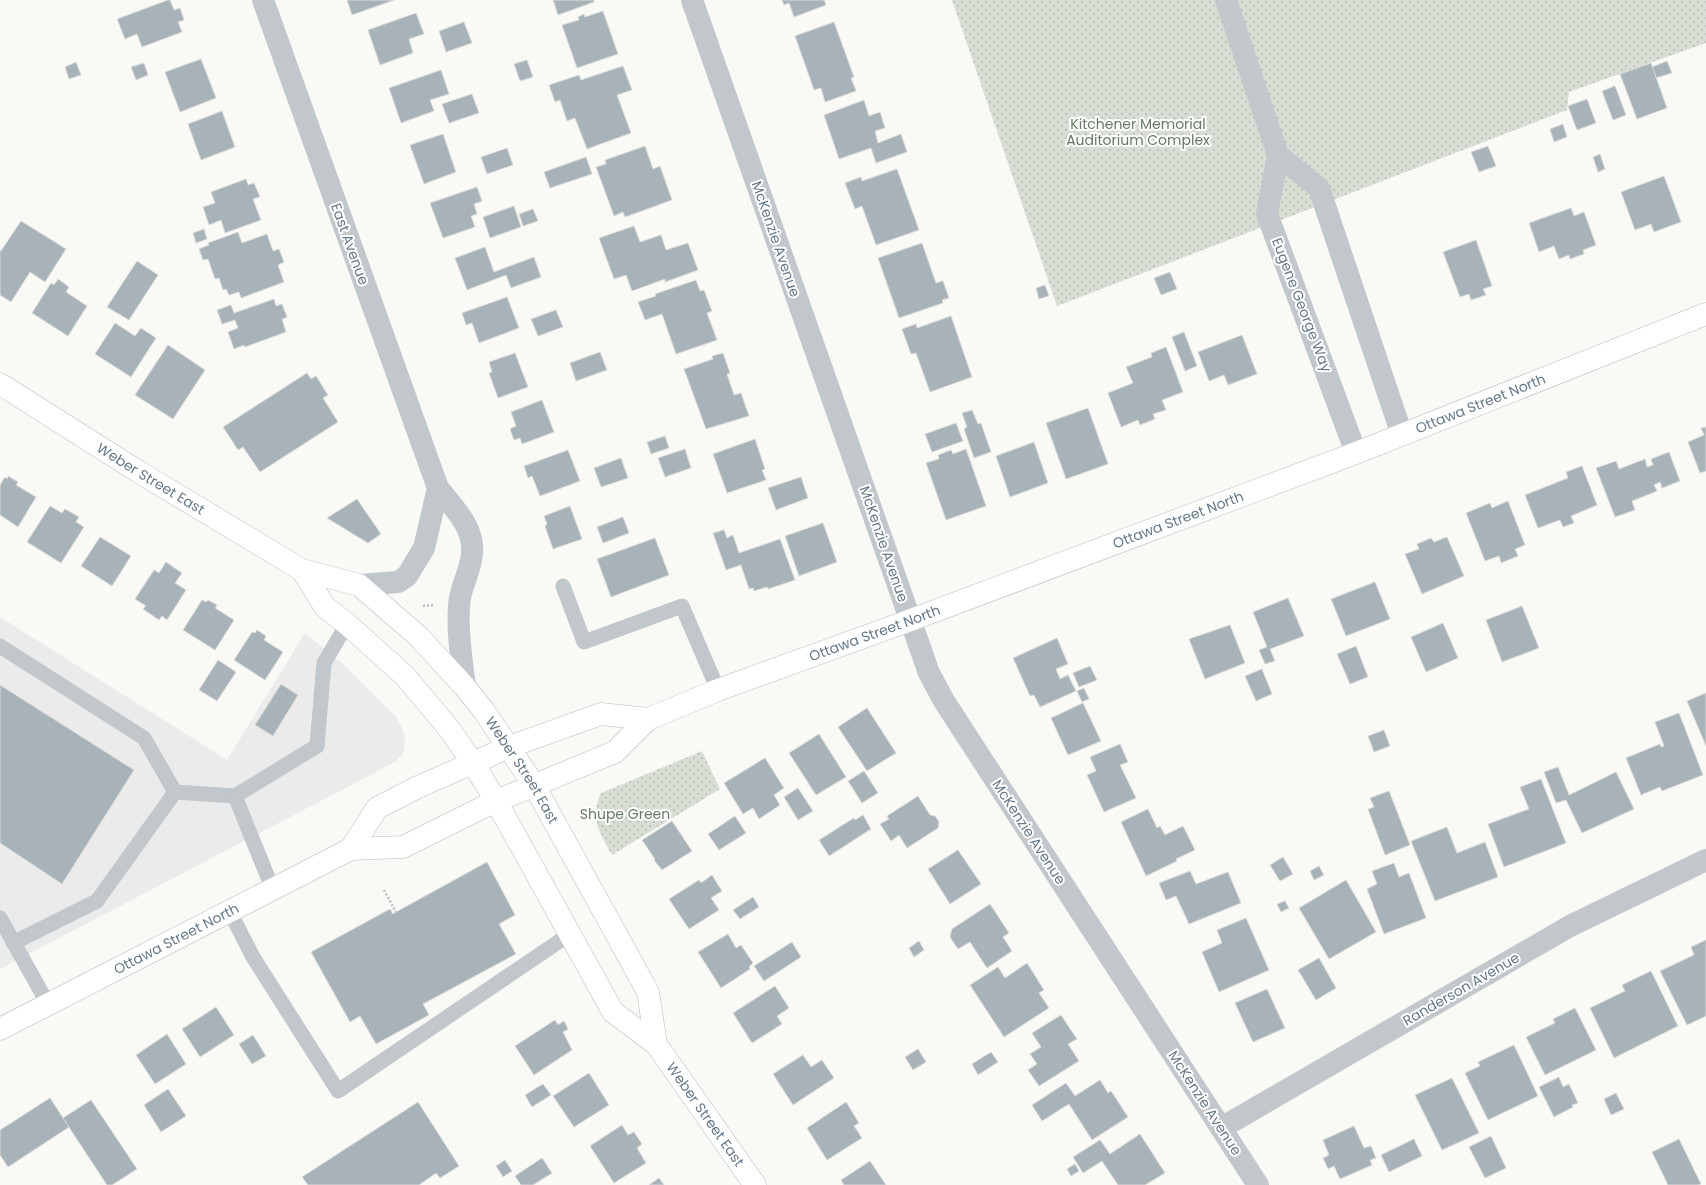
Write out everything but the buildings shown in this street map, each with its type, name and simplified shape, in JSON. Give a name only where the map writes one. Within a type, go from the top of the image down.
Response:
[{"type":"main road","name":"Ottawa Street North","points":[[0,1029],[352,849],[403,847],[496,801],[534,784],[615,752],[648,719],[718,690],[911,620],[1356,453],[1706,314]]},
{"type":"main road","name":"Weber Street East","points":[[0,384],[139,472],[302,570],[358,585],[417,635],[465,687],[484,711],[534,784],[648,992],[656,1044]]},
{"type":"main road","name":"Weber Street East","points":[[302,570],[325,607],[347,624],[405,676],[450,730],[473,763],[496,801],[613,1012],[656,1044],[755,1185]]},
{"type":"main road","name":"Ottawa Street North","points":[[352,849],[378,808],[418,787],[510,747],[601,714],[648,719]]},
{"type":"street","name":"East Avenue","points":[[263,0],[438,488],[457,511],[469,530],[473,549],[471,561],[461,587],[459,607],[459,633],[465,687]]},
{"type":"street","name":"McKenzie Avenue","points":[[692,0],[929,673],[944,701],[1258,1185]]},
{"type":"street","name":"Eugene George Way","points":[[1226,0],[1278,155],[1267,214],[1356,453]]},
{"type":"street","points":[[1278,155],[1319,188],[1402,435]]},
{"type":"street","points":[[358,585],[398,582],[407,576],[424,548],[438,488]]},
{"type":"street","name":"Randerson Avenue","points":[[1221,1128],[1570,926],[1706,860]]},
{"type":"lane","points":[[563,586],[584,642],[682,606],[718,690]]},
{"type":"lane","points":[[174,792],[235,796],[317,746],[324,663],[347,624]]},
{"type":"lane","points":[[0,646],[144,738],[174,792]]},
{"type":"lane","points":[[13,943],[97,901],[174,792]]},
{"type":"lane","points":[[235,796],[273,890]]},
{"type":"lane","points":[[230,912],[253,957],[338,1091],[570,934]]},
{"type":"lane","points":[[0,918],[48,1004]]},
{"type":"path","points":[[417,601],[423,606],[436,605]]},
{"type":"path","points":[[384,890],[396,912]]},
{"type":"shaded area","points":[[0,617],[227,760],[305,633],[342,663],[396,717],[403,730],[405,740],[403,754],[395,762],[0,969]]},
{"type":"green space","name":"Kitchener Memorial Auditorium Complex","points":[[952,0],[1706,0],[1706,43],[1569,92],[1567,110],[1057,306]]},
{"type":"green space","name":"Shupe Green","points":[[702,751],[720,789],[612,855],[600,833],[596,818],[596,811],[601,793]]}]
